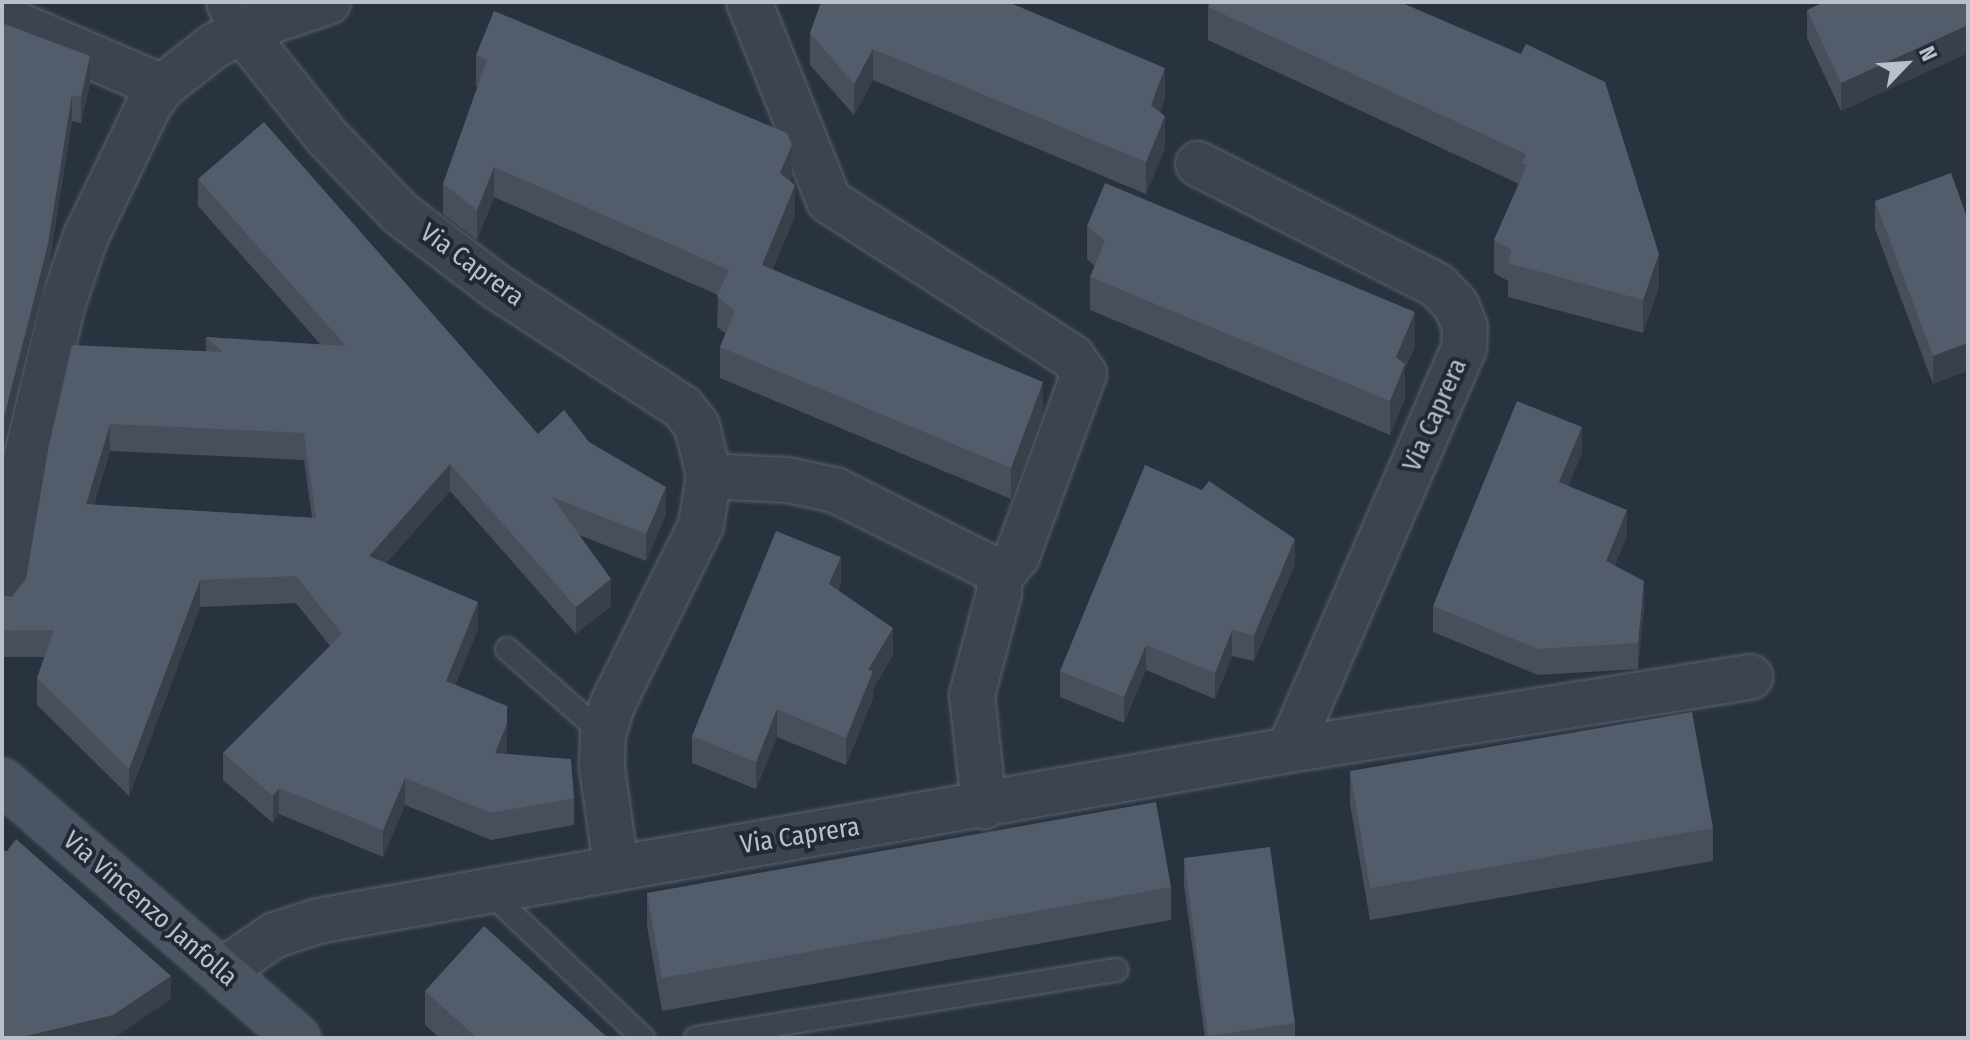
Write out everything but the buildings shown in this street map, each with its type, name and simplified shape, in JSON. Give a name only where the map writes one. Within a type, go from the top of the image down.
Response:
[{"type":"main road","name":"Via Vincenzo Janfolla","points":[[2,781],[298,1038]]},
{"type":"street","points":[[2,601],[27,453],[63,303],[86,236],[162,87],[228,26],[328,2]]},
{"type":"street","points":[[749,2],[829,201],[1072,357],[1084,374],[1017,556],[999,578],[972,695],[984,806]]},
{"type":"street","points":[[2,18],[162,87]]},
{"type":"street","name":"Via Caprera","points":[[228,26],[359,175],[400,213],[497,287],[682,407],[697,426],[709,476],[701,525],[613,703],[603,734],[602,768],[616,866]]},
{"type":"street","name":"Via Caprera","points":[[1198,164],[1438,286],[1456,305],[1465,327],[1464,348],[1289,750]]},
{"type":"street","points":[[709,476],[787,480],[835,490],[982,561],[999,578]]},
{"type":"street","name":"Via Caprera","points":[[222,971],[275,935],[318,921],[616,866],[984,806],[1289,750],[1750,677]]},
{"type":"lane","points":[[507,649],[603,734]]},
{"type":"lane","points":[[487,890],[643,1038]]},
{"type":"lane","points":[[696,1038],[1117,970]]}]
